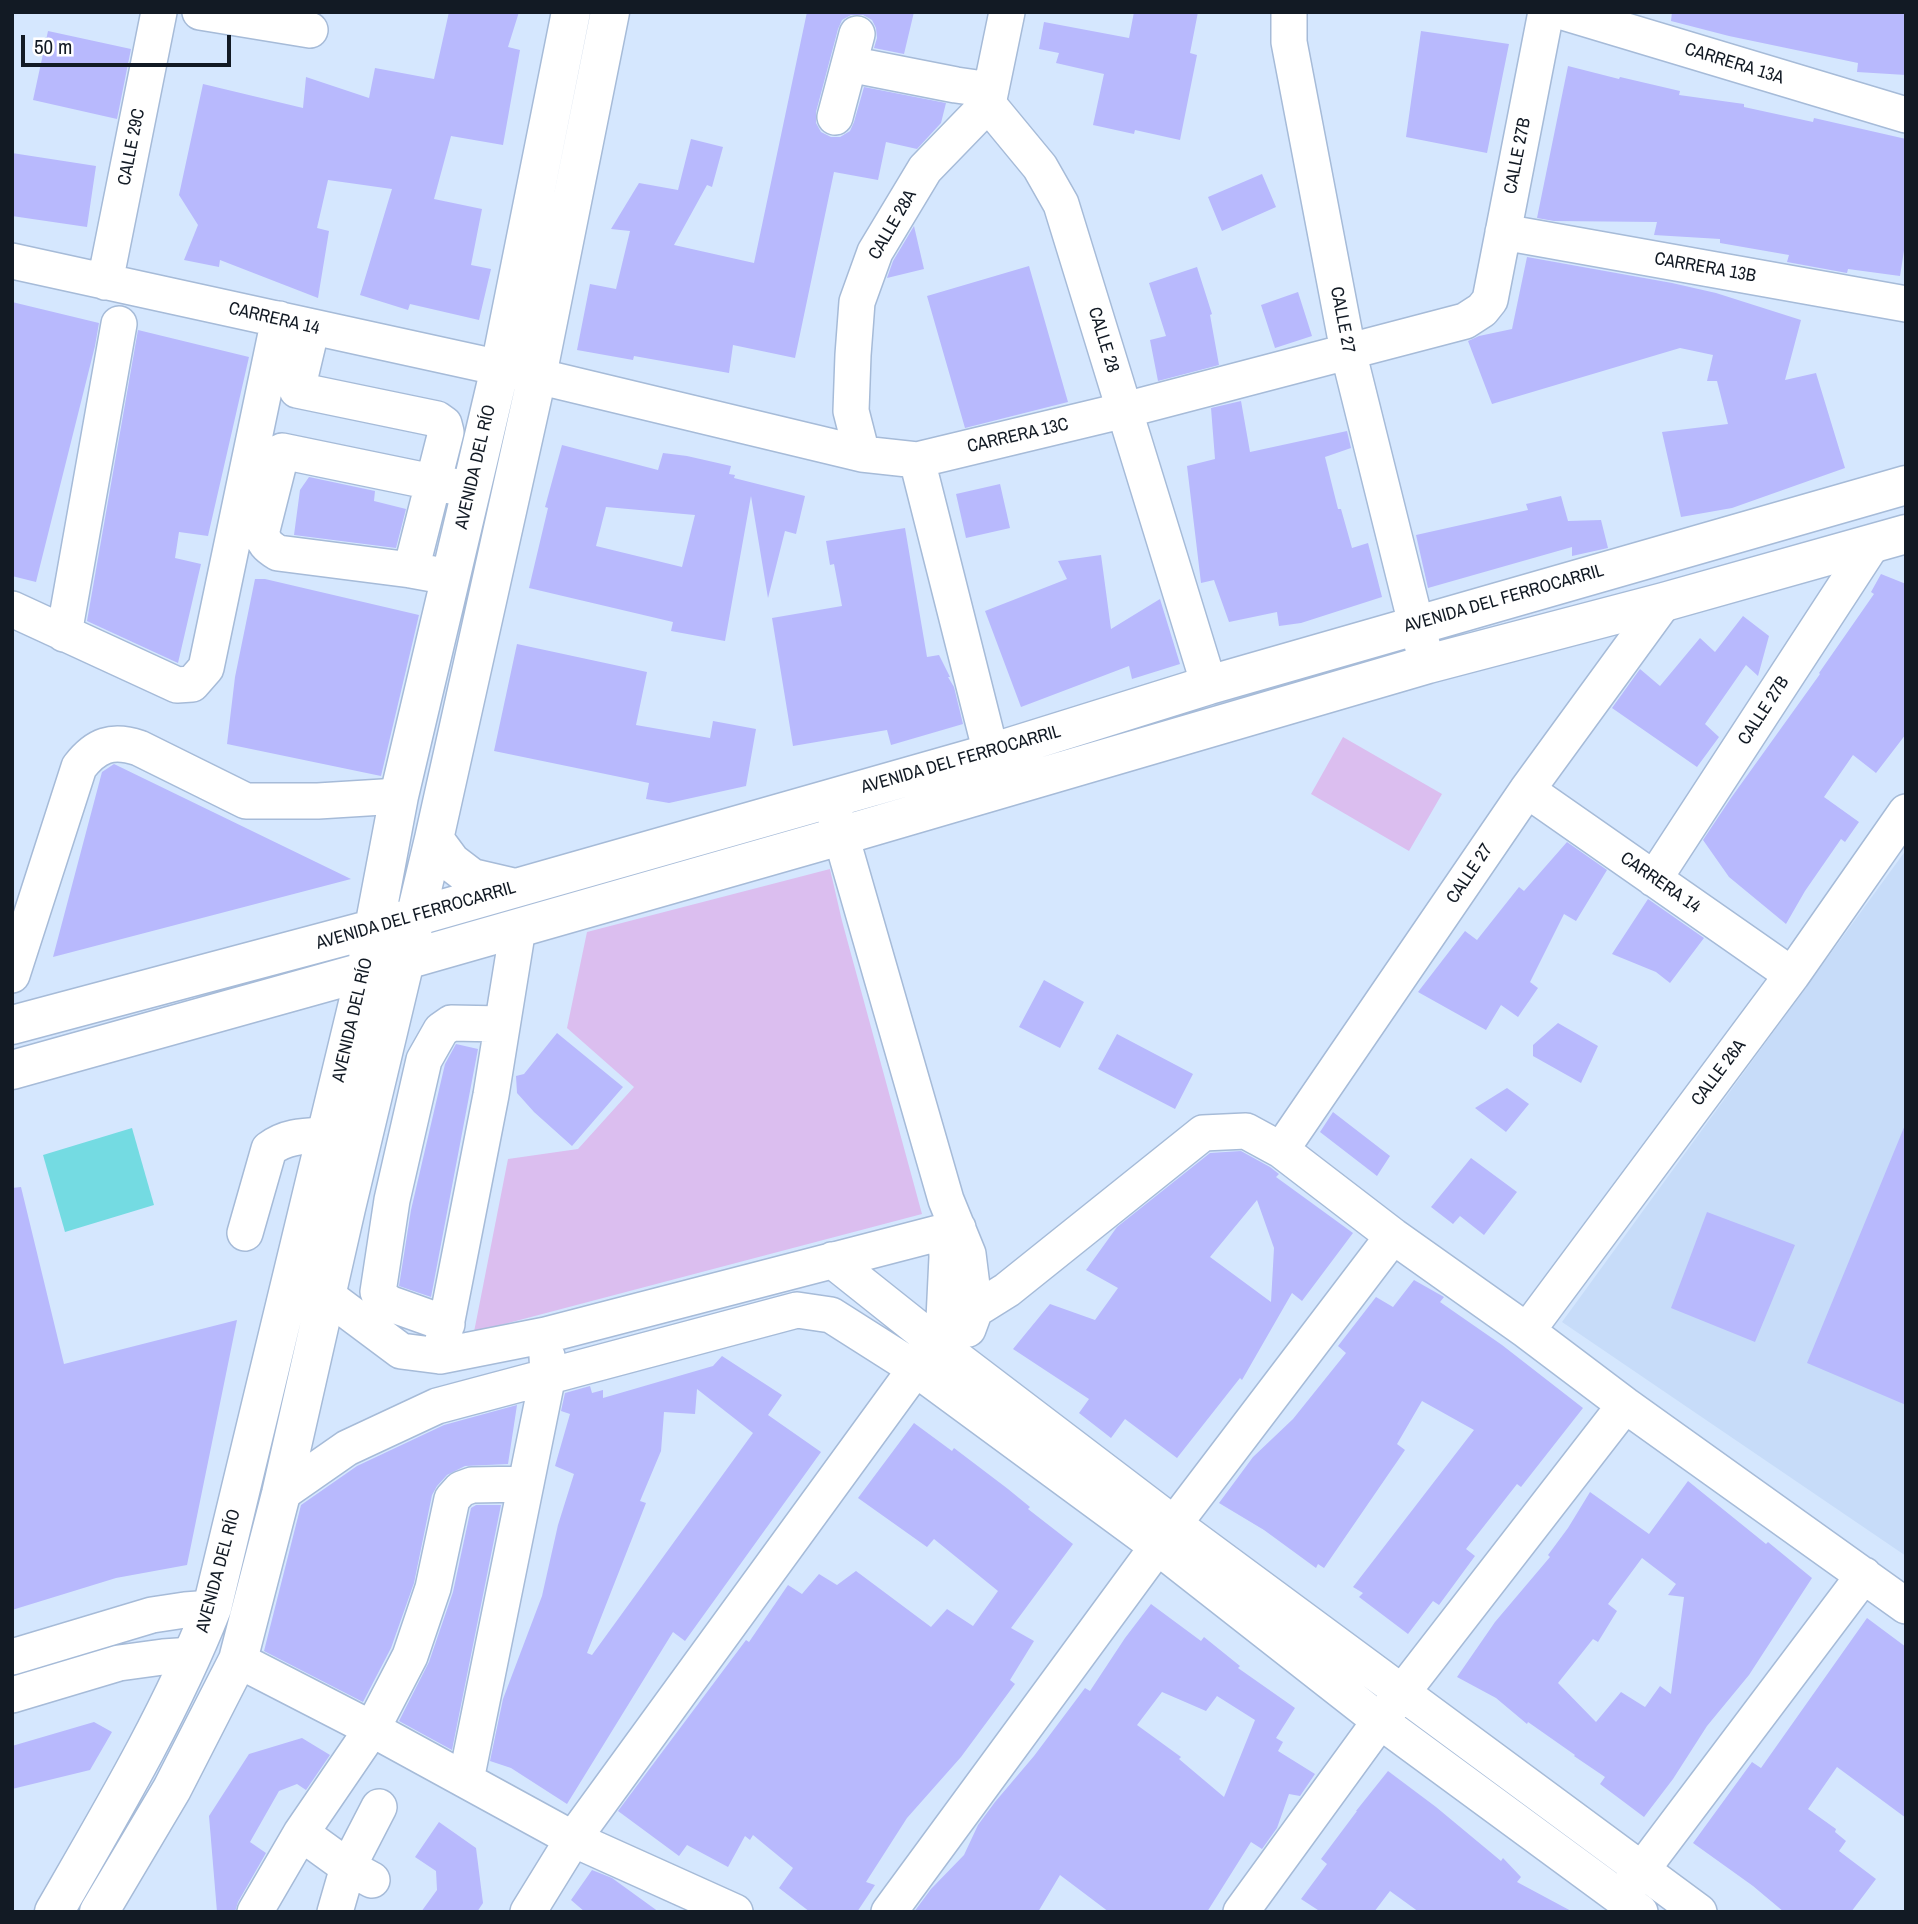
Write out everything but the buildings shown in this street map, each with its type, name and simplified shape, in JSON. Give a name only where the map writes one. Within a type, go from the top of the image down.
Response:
[{"type":"main road","name":"AVENIDA DEL RÍO","points":[[54,1912],[132,1778],[193,1655],[212,1608],[366,970],[399,796],[500,368],[571,12]]},
{"type":"main road","name":"AVENIDA DEL RÍO","points":[[99,1912],[172,1789],[238,1660],[281,1494],[434,839],[537,376],[610,12]]},
{"type":"main road","name":"AVENIDA DEL FERROCARRIL","points":[[12,1025],[372,929],[991,753],[1416,624],[1906,485]]},
{"type":"main road","points":[[12,1070],[841,836],[1428,664],[1889,539]]},
{"type":"main road","points":[[434,839],[451,862],[472,878],[517,888]]},
{"type":"street","name":"CALLE 29C","points":[[105,282],[159,12]]},
{"type":"street","points":[[200,12],[310,30]]},
{"type":"street","points":[[835,117],[853,49],[990,97],[1007,12]]},
{"type":"street","name":"CALLE 27","points":[[1289,12],[1289,42],[1348,351],[1428,664]]},
{"type":"street","name":"CALLE 27B","points":[[1490,300],[1546,12]]},
{"type":"street","name":"CARRERA 13A","points":[[1563,12],[1906,116]]},
{"type":"street","name":"CALLE 28","points":[[990,97],[1040,167],[1061,204],[1209,685]]},
{"type":"street","name":"CALLE 28A","points":[[862,454],[851,411],[853,355],[857,302],[874,252],[925,169],[990,97]]},
{"type":"street","name":"CARRERA 13B","points":[[1503,232],[1906,304]]},
{"type":"street","name":"CARRERA 14","points":[[12,261],[537,376]]},
{"type":"street","name":"CARRERA 13C","points":[[537,376],[862,454],[918,460],[1125,410],[1465,321],[1482,310],[1490,300]]},
{"type":"street","points":[[295,323],[297,390],[437,419],[444,424],[446,432],[411,570]]},
{"type":"street","points":[[12,609],[177,685],[192,684],[206,668],[295,323]]},
{"type":"street","points":[[64,634],[119,324]]},
{"type":"street","points":[[451,576],[278,553],[266,544],[262,530],[282,451],[471,489]]},
{"type":"street","points":[[918,460],[991,753]]},
{"type":"street","name":"CALLE 27B","points":[[1654,879],[1889,539]]},
{"type":"street","name":"CALLE 27","points":[[1281,1150],[1527,790],[1664,602]]},
{"type":"street","points":[[12,975],[79,767],[88,756],[105,746],[124,743],[139,748],[246,802],[399,796]]},
{"type":"street","name":"CARRERA 14","points":[[1527,790],[1792,975]]},
{"type":"street","points":[[830,798],[946,1200],[952,1229],[944,1320],[936,1363]]},
{"type":"street","name":"CALLE 26A","points":[[1527,1331],[1792,975],[1906,812]]},
{"type":"street","points":[[443,1340],[491,1094],[518,928]]},
{"type":"street","points":[[443,1340],[381,1298],[378,1292],[392,1200],[424,1060],[441,1030],[451,1023],[502,1024]]},
{"type":"street","points":[[528,1912],[573,1839],[975,1310],[1007,1290],[1203,1133],[1246,1131],[1281,1150],[1393,1236],[1906,1606]]},
{"type":"street","points":[[245,1233],[269,1149],[278,1142],[294,1137],[325,1135]]},
{"type":"street","points":[[326,1295],[401,1351],[443,1340],[546,1335],[952,1229]]},
{"type":"street","points":[[952,1229],[968,1254],[975,1310]]},
{"type":"street","points":[[889,1912],[1166,1535],[1393,1236]]},
{"type":"street","points":[[832,1260],[936,1363],[1166,1535],[1403,1693],[1699,1912]]},
{"type":"street","points":[[281,1494],[347,1448],[437,1406],[797,1310],[831,1315],[936,1363]]},
{"type":"street","points":[[466,1780],[548,1376],[546,1335]]},
{"type":"street","points":[[1241,1912],[1380,1721],[1625,1405]]},
{"type":"street","points":[[270,1906],[301,1833],[372,1729],[410,1656],[433,1588],[452,1499],[461,1489],[472,1485],[526,1484]]},
{"type":"street","points":[[1166,1535],[1380,1721],[1623,1907],[1641,1869],[1864,1575]]},
{"type":"street","points":[[12,1657],[152,1615],[185,1609],[212,1608]]},
{"type":"street","points":[[12,1695],[119,1662],[193,1655]]},
{"type":"street","points":[[238,1660],[372,1729],[573,1839],[735,1912]]},
{"type":"street","points":[[335,1912],[360,1873],[391,1813],[339,1777]]},
{"type":"street","points":[[301,1833],[360,1873]]},
{"type":"shaded area","points":[[1343,737],[1442,794],[1409,851],[1311,794]]},
{"type":"shaded area","points":[[1906,850],[1906,1556],[1562,1322]]},
{"type":"shaded area","points":[[830,869],[922,1214],[474,1332],[508,1159],[578,1149],[634,1087],[567,1028],[587,932]]},
{"type":"shaded area","points":[[132,1128],[154,1205],[65,1232],[43,1155]]}]
